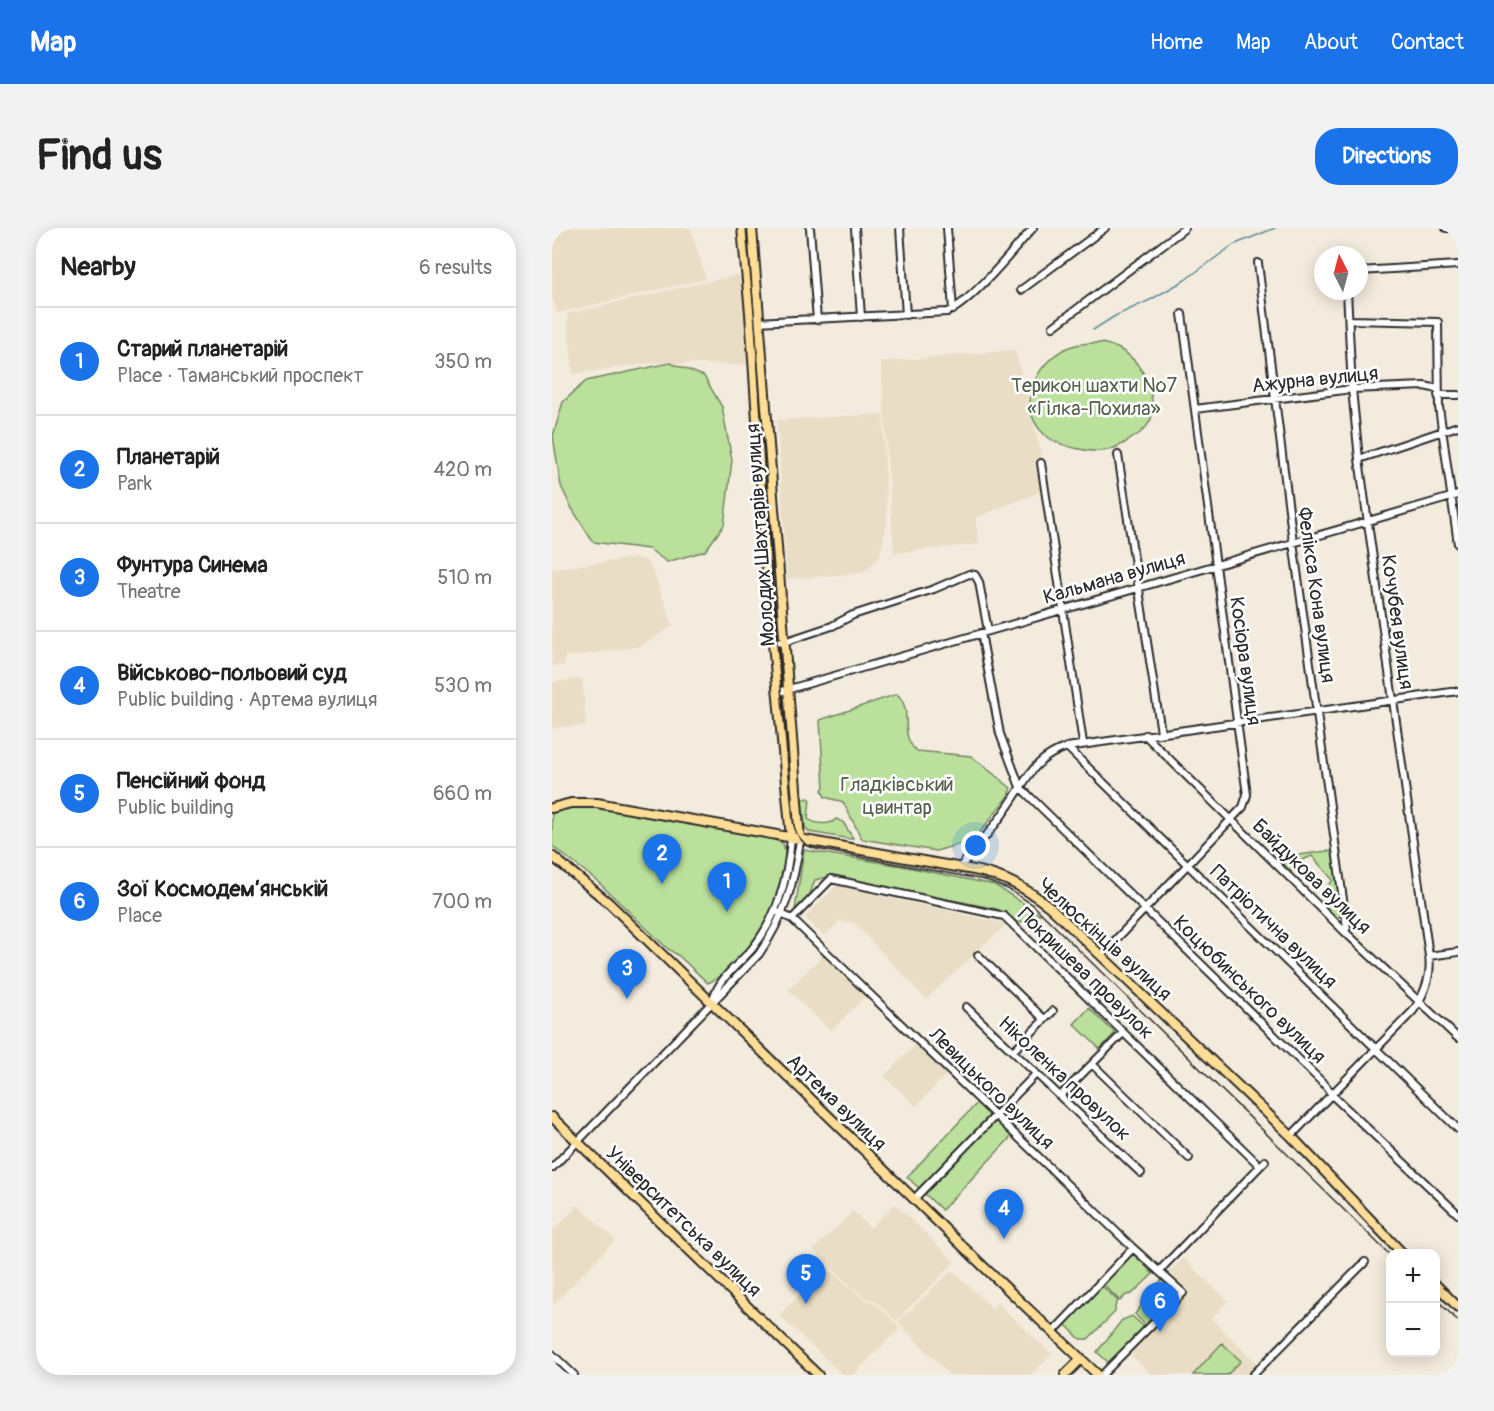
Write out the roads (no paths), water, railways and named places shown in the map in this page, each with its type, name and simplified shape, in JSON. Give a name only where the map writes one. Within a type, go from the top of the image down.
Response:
[{"type":"main road","name":"Молодих Шахтарів вулиця","points":[[742,228],[751,323],[773,643],[791,838]]},
{"type":"main road","name":"Молодих Шахтарів вулиця","points":[[752,228],[800,840]]},
{"type":"main road","name":"Челюскінців вулиця","points":[[552,808],[570,802],[597,803],[992,873],[1023,886],[1050,907],[1291,1136],[1398,1249]]},
{"type":"main road","name":"Артема вулиця","points":[[552,856],[601,896],[914,1199],[1100,1375]]},
{"type":"main road","name":"Університетська вулиця","points":[[552,1117],[818,1375]]},
{"type":"main road","points":[[1440,1289],[1458,1307]]},
{"type":"main road","points":[[1065,1375],[1081,1359]]},
{"type":"street","points":[[810,228],[817,320]]},
{"type":"street","points":[[855,228],[861,317]]},
{"type":"street","points":[[900,228],[906,315]]},
{"type":"street","points":[[947,228],[953,310]]},
{"type":"street","points":[[751,323],[906,315],[953,310],[996,269],[1033,228]]},
{"type":"street","points":[[1021,290],[1105,228]]},
{"type":"street","points":[[1053,327],[1185,228]]},
{"type":"street","points":[[1446,228],[1457,228]]},
{"type":"street","name":"Фелікса Кона вулиця","points":[[1258,262],[1293,543],[1347,928],[1344,931]]},
{"type":"street","points":[[1368,270],[1458,265]]},
{"type":"street","name":"Кочубея вулиця","points":[[1348,300],[1352,389],[1359,459],[1431,968],[1420,1001]]},
{"type":"street","name":"Косіора вулиця","points":[[1101,955],[1243,807],[1247,795],[1182,314]]},
{"type":"street","points":[[1350,320],[1438,322],[1438,392],[1442,432],[1455,495],[1458,544]]},
{"type":"street","name":"Ажурна вулиця","points":[[1195,410],[1352,389],[1424,386],[1438,392],[1458,395]]},
{"type":"street","points":[[1359,459],[1458,426]]},
{"type":"street","points":[[1118,454],[1161,732]]},
{"type":"street","points":[[1041,463],[1083,744]]},
{"type":"street","name":"Кальмана вулиця","points":[[779,692],[1455,495]]},
{"type":"street","points":[[773,643],[784,642],[832,626],[853,615],[934,589],[961,577],[975,575],[979,582],[984,632],[1000,734],[1020,787]]},
{"type":"street","points":[[960,867],[1008,807],[1034,766],[1046,756],[1067,747],[1458,691]]},
{"type":"street","name":"Байдукова вулиця","points":[[1145,735],[1344,931],[1458,1038]]},
{"type":"street","name":"Патріотична вулиця","points":[[1067,747],[1458,1129]]},
{"type":"street","name":"Коцюбинського вулиця","points":[[1020,787],[1326,1086],[1332,1095],[1458,1214]]},
{"type":"street","points":[[711,1002],[717,985],[751,950],[775,911],[787,872],[791,838]]},
{"type":"street","points":[[552,1168],[759,954],[782,914],[793,882],[800,840]]},
{"type":"street","name":"Покришева провулок","points":[[792,919],[831,879],[1004,916],[1123,1033],[1262,1164],[1159,1271]]},
{"type":"street","name":"Левицького вулиця","points":[[775,911],[792,919],[1133,1248],[1184,1293],[1100,1375]]},
{"type":"street","points":[[1429,957],[1458,952]]},
{"type":"street","points":[[978,955],[1044,1019]]},
{"type":"street","points":[[1291,1136],[1377,1050],[1420,1001]]},
{"type":"street","name":"Ніколенка провулок","points":[[966,1007],[1141,1173]]},
{"type":"street","points":[[1013,1051],[1053,1011]]},
{"type":"street","points":[[1060,1096],[1123,1033]]},
{"type":"street","points":[[1092,1064],[1189,1158]]},
{"type":"street","points":[[914,1199],[1036,1074]]},
{"type":"street","points":[[1053,1332],[1133,1248]]},
{"type":"street","points":[[1253,1375],[1365,1262]]},
{"type":"street","points":[[552,1354],[574,1375]]},
{"type":"waterway","points":[[1093,330],[1185,280],[1233,245],[1275,228]]},
{"type":"tram line","points":[[746,228],[755,323],[772,588],[793,821],[798,835],[807,845],[816,849],[985,880],[1008,889],[1032,904],[1386,1251]]},
{"type":"tram line","points":[[1440,1303],[1458,1321]]},
{"type":"place","name":"Планетарій","points":[[662,884]]},
{"type":"place","name":"Старий планетарій","points":[[727,912]]},
{"type":"place","name":"Фунтура Синема","points":[[627,999]]},
{"type":"place","name":"Військово-польовий суд","points":[[1004,1239]]},
{"type":"place","name":"Пенсійний фонд","points":[[806,1304]]},
{"type":"place","name":"Зої Космодем’янській","points":[[1160,1332]]},
{"type":"park label","name":"Терикон шахти №7 «Гілка-Похила»","points":[[1094,396]]},
{"type":"park label","name":"Гладківський цвинтар","points":[[897,796]]}]
